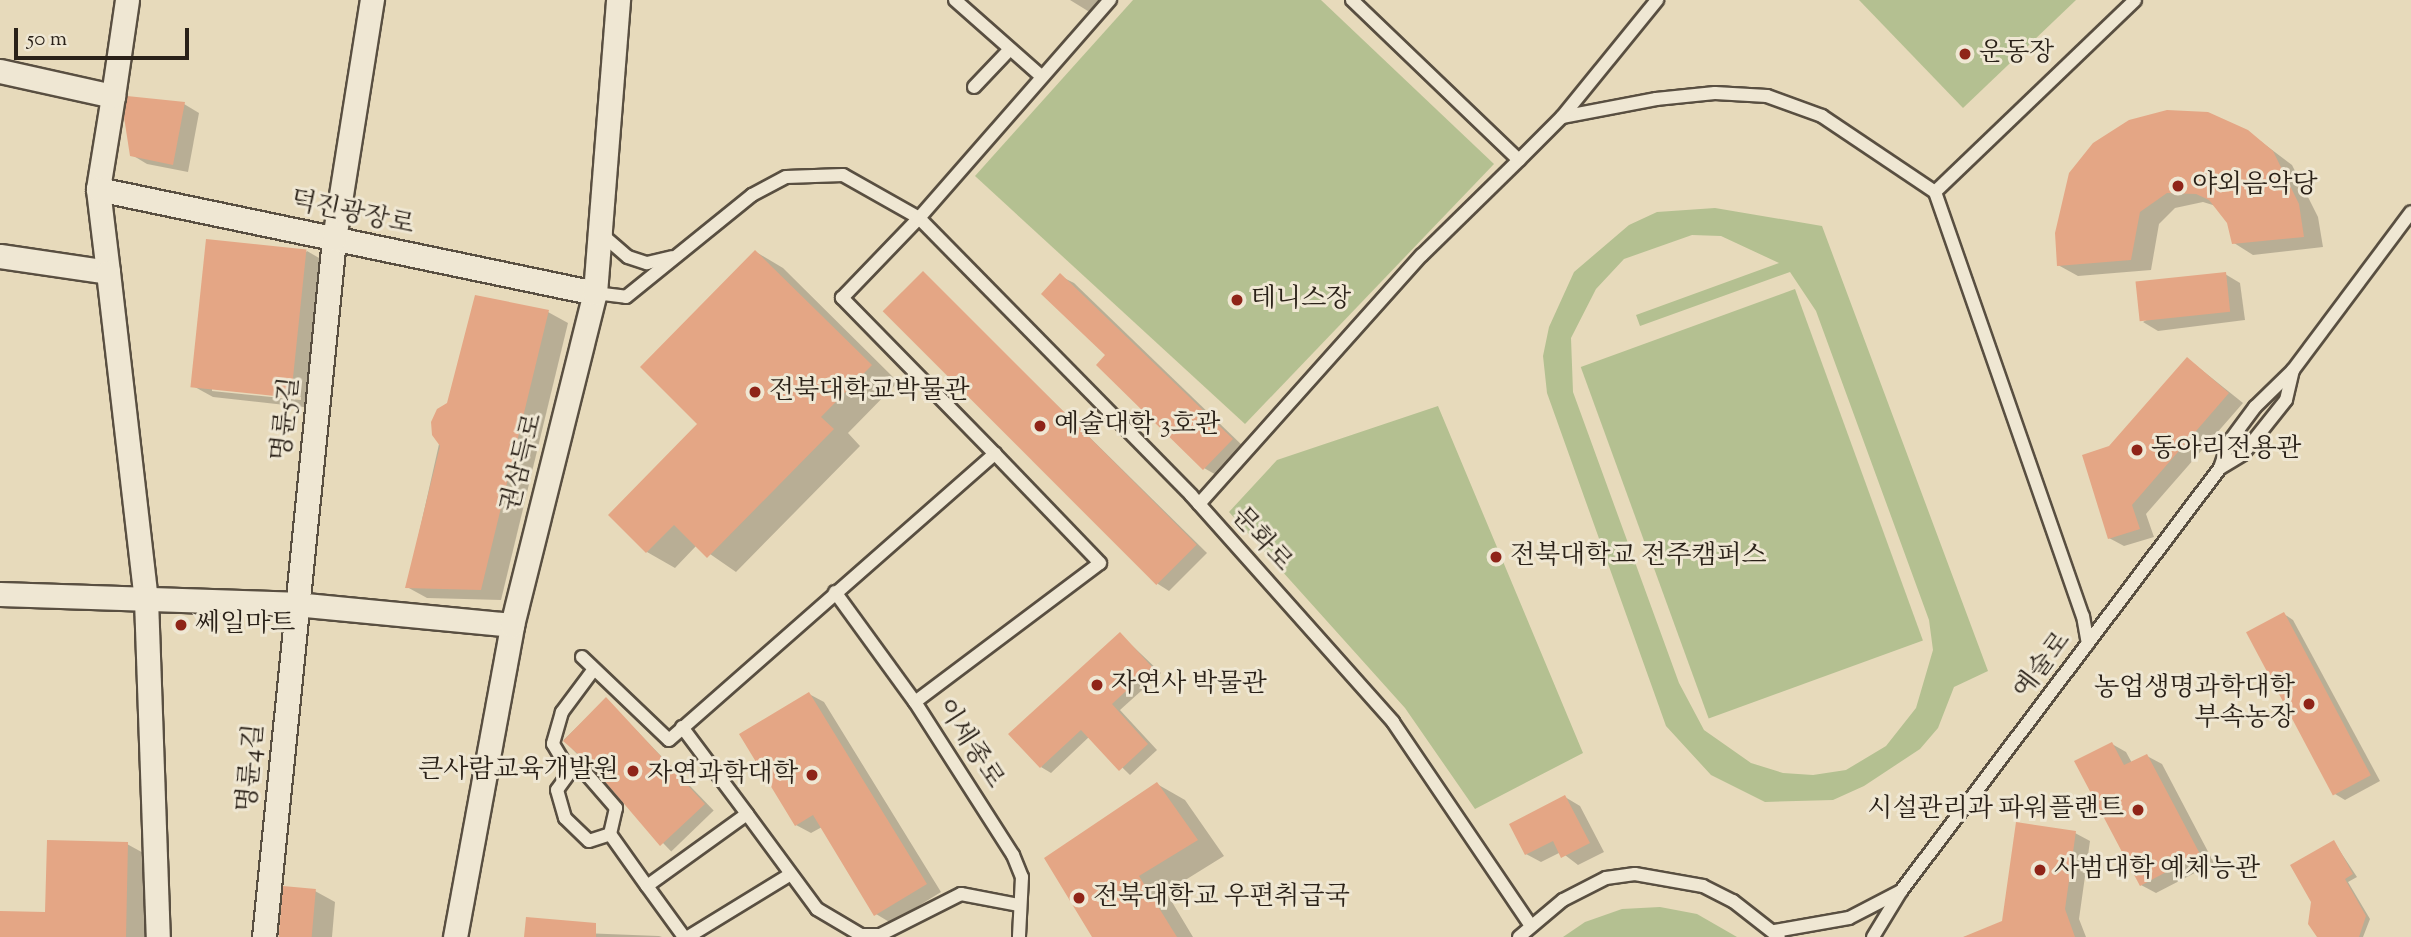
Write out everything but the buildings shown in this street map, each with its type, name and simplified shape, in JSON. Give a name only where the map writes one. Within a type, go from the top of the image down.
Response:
[{"type":"street","points":[[127,0],[98,189],[146,599],[158,937]]},
{"type":"street","name":"명륜5길","points":[[295,604],[334,239],[372,0]]},
{"type":"street","name":"권삼득로","points":[[455,937],[512,625],[596,293],[618,0]]},
{"type":"street","points":[[0,71],[113,96]]},
{"type":"street","name":"덕진광장로","points":[[98,189],[596,293]]},
{"type":"street","points":[[0,256],[108,272]]},
{"type":"street","points":[[0,594],[295,604],[512,625]]},
{"type":"street","name":"명륜4길","points":[[264,937],[295,604]]},
{"type":"lane","points":[[955,0],[1042,77]]},
{"type":"lane","points":[[915,702],[1100,563],[842,298],[919,218],[1110,0]]},
{"type":"lane","points":[[1352,0],[1519,160]]},
{"type":"lane","points":[[1199,505],[1422,255],[1562,117],[1657,0]]},
{"type":"lane","points":[[1935,192],[2135,0]]},
{"type":"lane","points":[[974,87],[1010,50]]},
{"type":"lane","points":[[1562,117],[1656,99],[1715,93],[1767,96],[1822,116],[1935,192],[2084,616],[2088,644]]},
{"type":"lane","name":"문화로","points":[[596,293],[626,296],[752,195],[786,177],[844,175],[919,218],[1199,505],[1393,722],[1530,924]]},
{"type":"lane","name":"예술로","points":[[1873,937],[1901,891],[2220,468],[2229,442],[2248,415],[2293,370],[2411,212]]},
{"type":"lane","points":[[601,213],[606,238],[628,257],[647,263],[676,256]]},
{"type":"lane","name":"예술로","points":[[2220,468],[2243,454],[2286,400],[2293,370]]},
{"type":"lane","points":[[582,657],[668,740],[995,454]]},
{"type":"lane","name":"이세종로","points":[[835,592],[915,702],[1013,855],[1022,877],[1018,905],[1019,937]]},
{"type":"lane","points":[[570,772],[553,744],[562,712],[594,669]]},
{"type":"lane","points":[[682,727],[817,909],[861,935],[880,934],[961,894],[1018,905]]},
{"type":"lane","points":[[570,772],[584,771],[616,808],[610,834],[686,937],[789,874]]},
{"type":"lane","points":[[570,772],[557,790],[565,818],[589,841],[610,834]]},
{"type":"lane","points":[[647,886],[747,814]]},
{"type":"lane","points":[[1519,937],[1530,924],[1563,900],[1606,878],[1635,874],[1703,886],[1777,934],[1849,918],[1901,891]]},
{"type":"green space","name":"테니스장","points":[[1133,0],[1321,0],[1494,164],[1245,424],[975,176]]},
{"type":"green space","name":"운동장","points":[[1859,0],[2076,0],[1963,108]]},
{"type":"green space","points":[[1715,208],[1822,226],[1988,671],[1954,687],[1938,728],[1920,749],[1864,786],[1833,800],[1765,802],[1711,775],[1666,726],[1547,393],[1543,356],[1549,327],[1574,272],[1629,225],[1657,212]],"holes":[[[1692,235],[1721,236],[1779,263],[1636,315],[1640,326],[1790,272],[1816,311],[1929,620],[1933,650],[1916,708],[1886,746],[1846,770],[1813,775],[1783,773],[1751,763],[1704,730],[1679,683],[1573,392],[1571,338],[1596,289],[1624,259]]]},
{"type":"green space","points":[[1795,289],[1923,640],[1709,718],[1581,367]]},
{"type":"green space","points":[[1438,406],[1583,753],[1475,809],[1405,708],[1229,512],[1277,460]]},
{"type":"green space","points":[[1660,907],[1697,914],[1737,937],[1563,937],[1585,922],[1622,909]]},
{"type":"place","name":"운동장","points":[[1965,54]]},
{"type":"place","name":"야외음악당","points":[[2178,186]]},
{"type":"place","name":"테니스장","points":[[1237,300]]},
{"type":"place","name":"전북대학교박물관","points":[[755,392]]},
{"type":"place","name":"예술대학 3호관","points":[[1040,426]]},
{"type":"place","name":"동아리전용관","points":[[2137,450]]},
{"type":"place","name":"전북대학교 전주캠퍼스","points":[[1496,557]]},
{"type":"place","name":"쎄일마트","points":[[181,625]]},
{"type":"place","name":"자연사 박물관","points":[[1097,685]]},
{"type":"place","name":"농업생명과학대학 부속농장","points":[[2309,704]]},
{"type":"place","name":"큰사람교육개발원","points":[[633,771]]},
{"type":"place","name":"자연과학대학","points":[[812,775]]},
{"type":"place","name":"시설관리과 파워플랜트","points":[[2138,810]]},
{"type":"place","name":"사범대학 예체능관","points":[[2040,870]]},
{"type":"place","name":"전북대학교 우편취급국","points":[[1079,898]]}]
